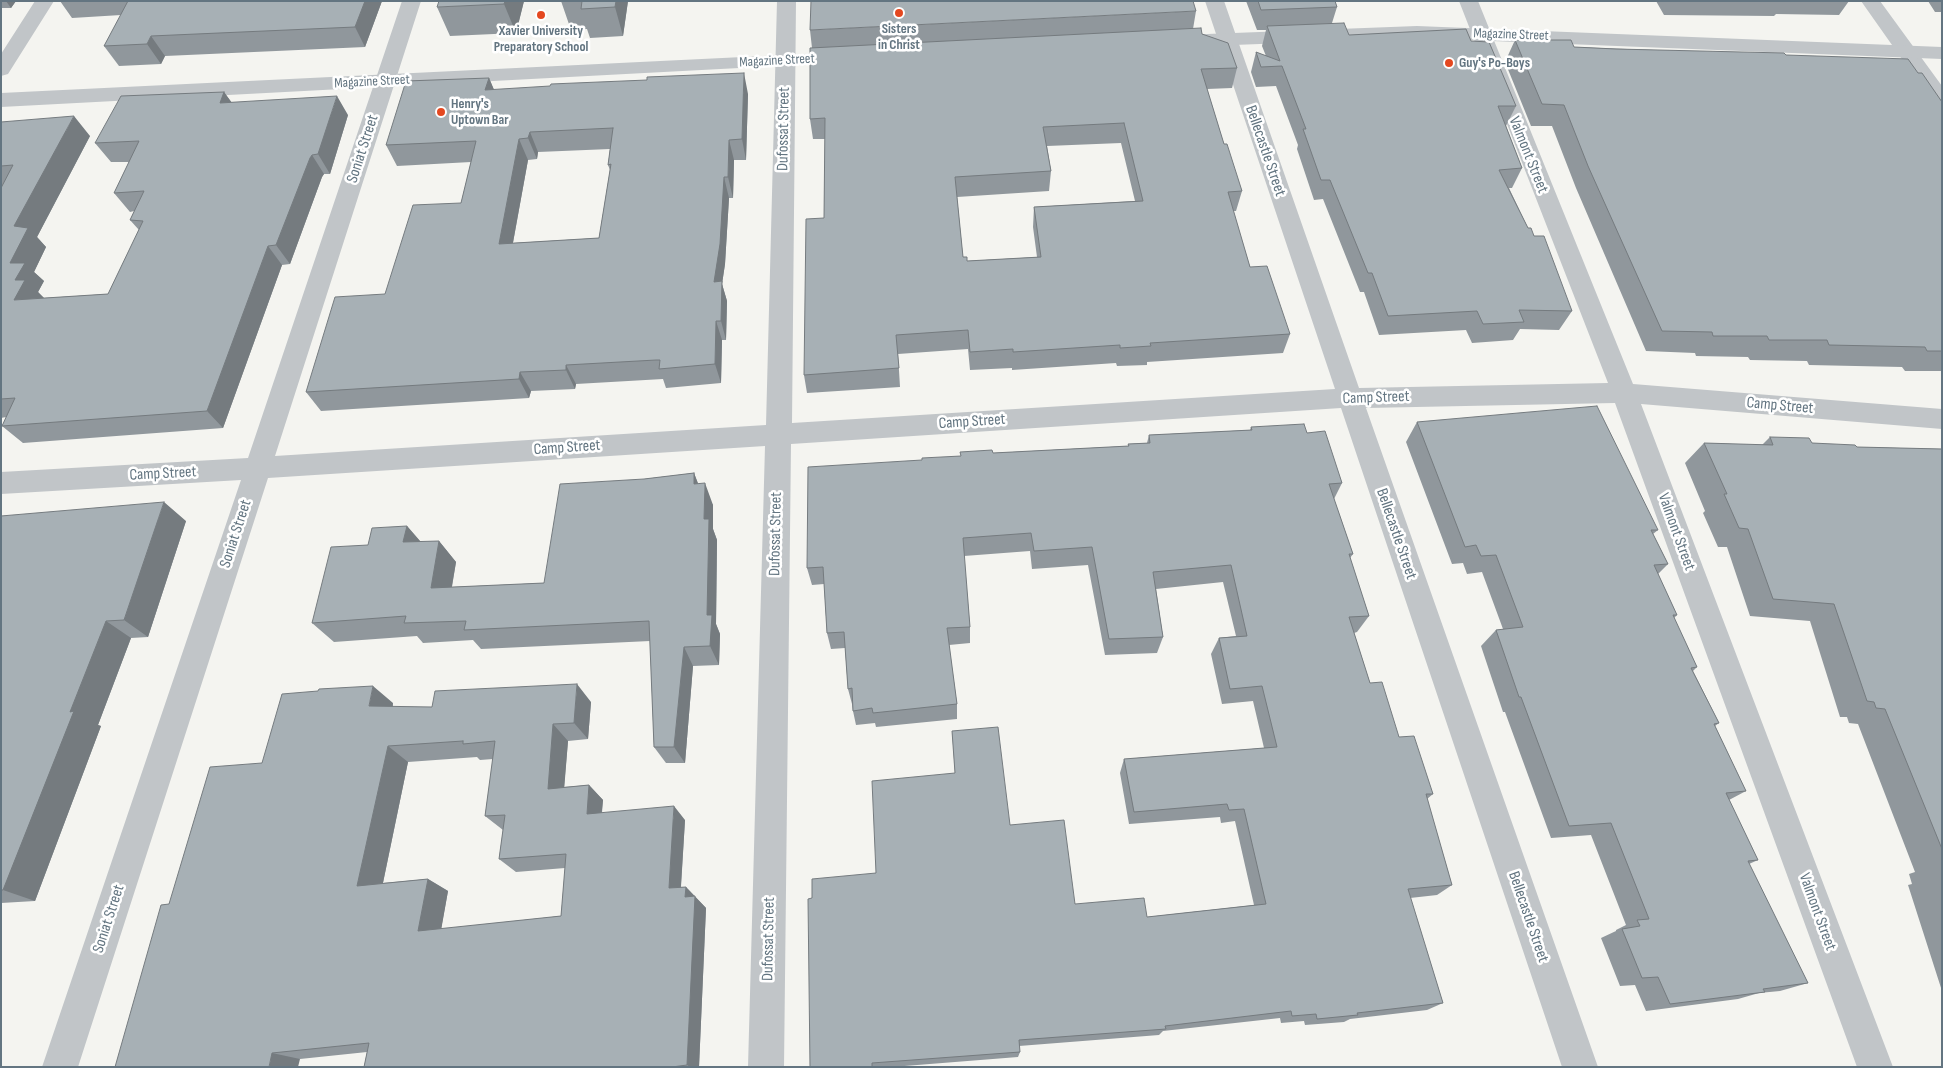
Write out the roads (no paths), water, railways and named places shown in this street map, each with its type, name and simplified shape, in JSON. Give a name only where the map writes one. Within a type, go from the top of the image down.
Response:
[{"type":"street","points":[[1,70],[45,1]]},
{"type":"street","name":"Soniat Street","points":[[60,1067],[412,1]]},
{"type":"street","name":"Dufossat Street","points":[[766,1067],[787,1]]},
{"type":"street","name":"Bellecastle Street","points":[[1214,1],[1580,1067]]},
{"type":"street","name":"Valmont Street","points":[[1468,1],[1479,33],[1624,393],[1875,1067]]},
{"type":"street","points":[[1870,1],[1942,101]]},
{"type":"street","name":"Magazine Street","points":[[1158,42],[1417,32],[1942,53]]},
{"type":"street","name":"Magazine Street","points":[[1,100],[864,57]]},
{"type":"street","name":"Camp Street","points":[[1,483],[1349,398],[1624,393],[1942,419]]},
{"type":"place","name":"Sisters in Christ","points":[[899,13]]},
{"type":"place","name":"Xavier University Preparatory School","points":[[541,15]]},
{"type":"place","name":"Guy's Po-Boys","points":[[1449,63]]},
{"type":"place","name":"Henry's Uptown Bar","points":[[441,112]]}]
